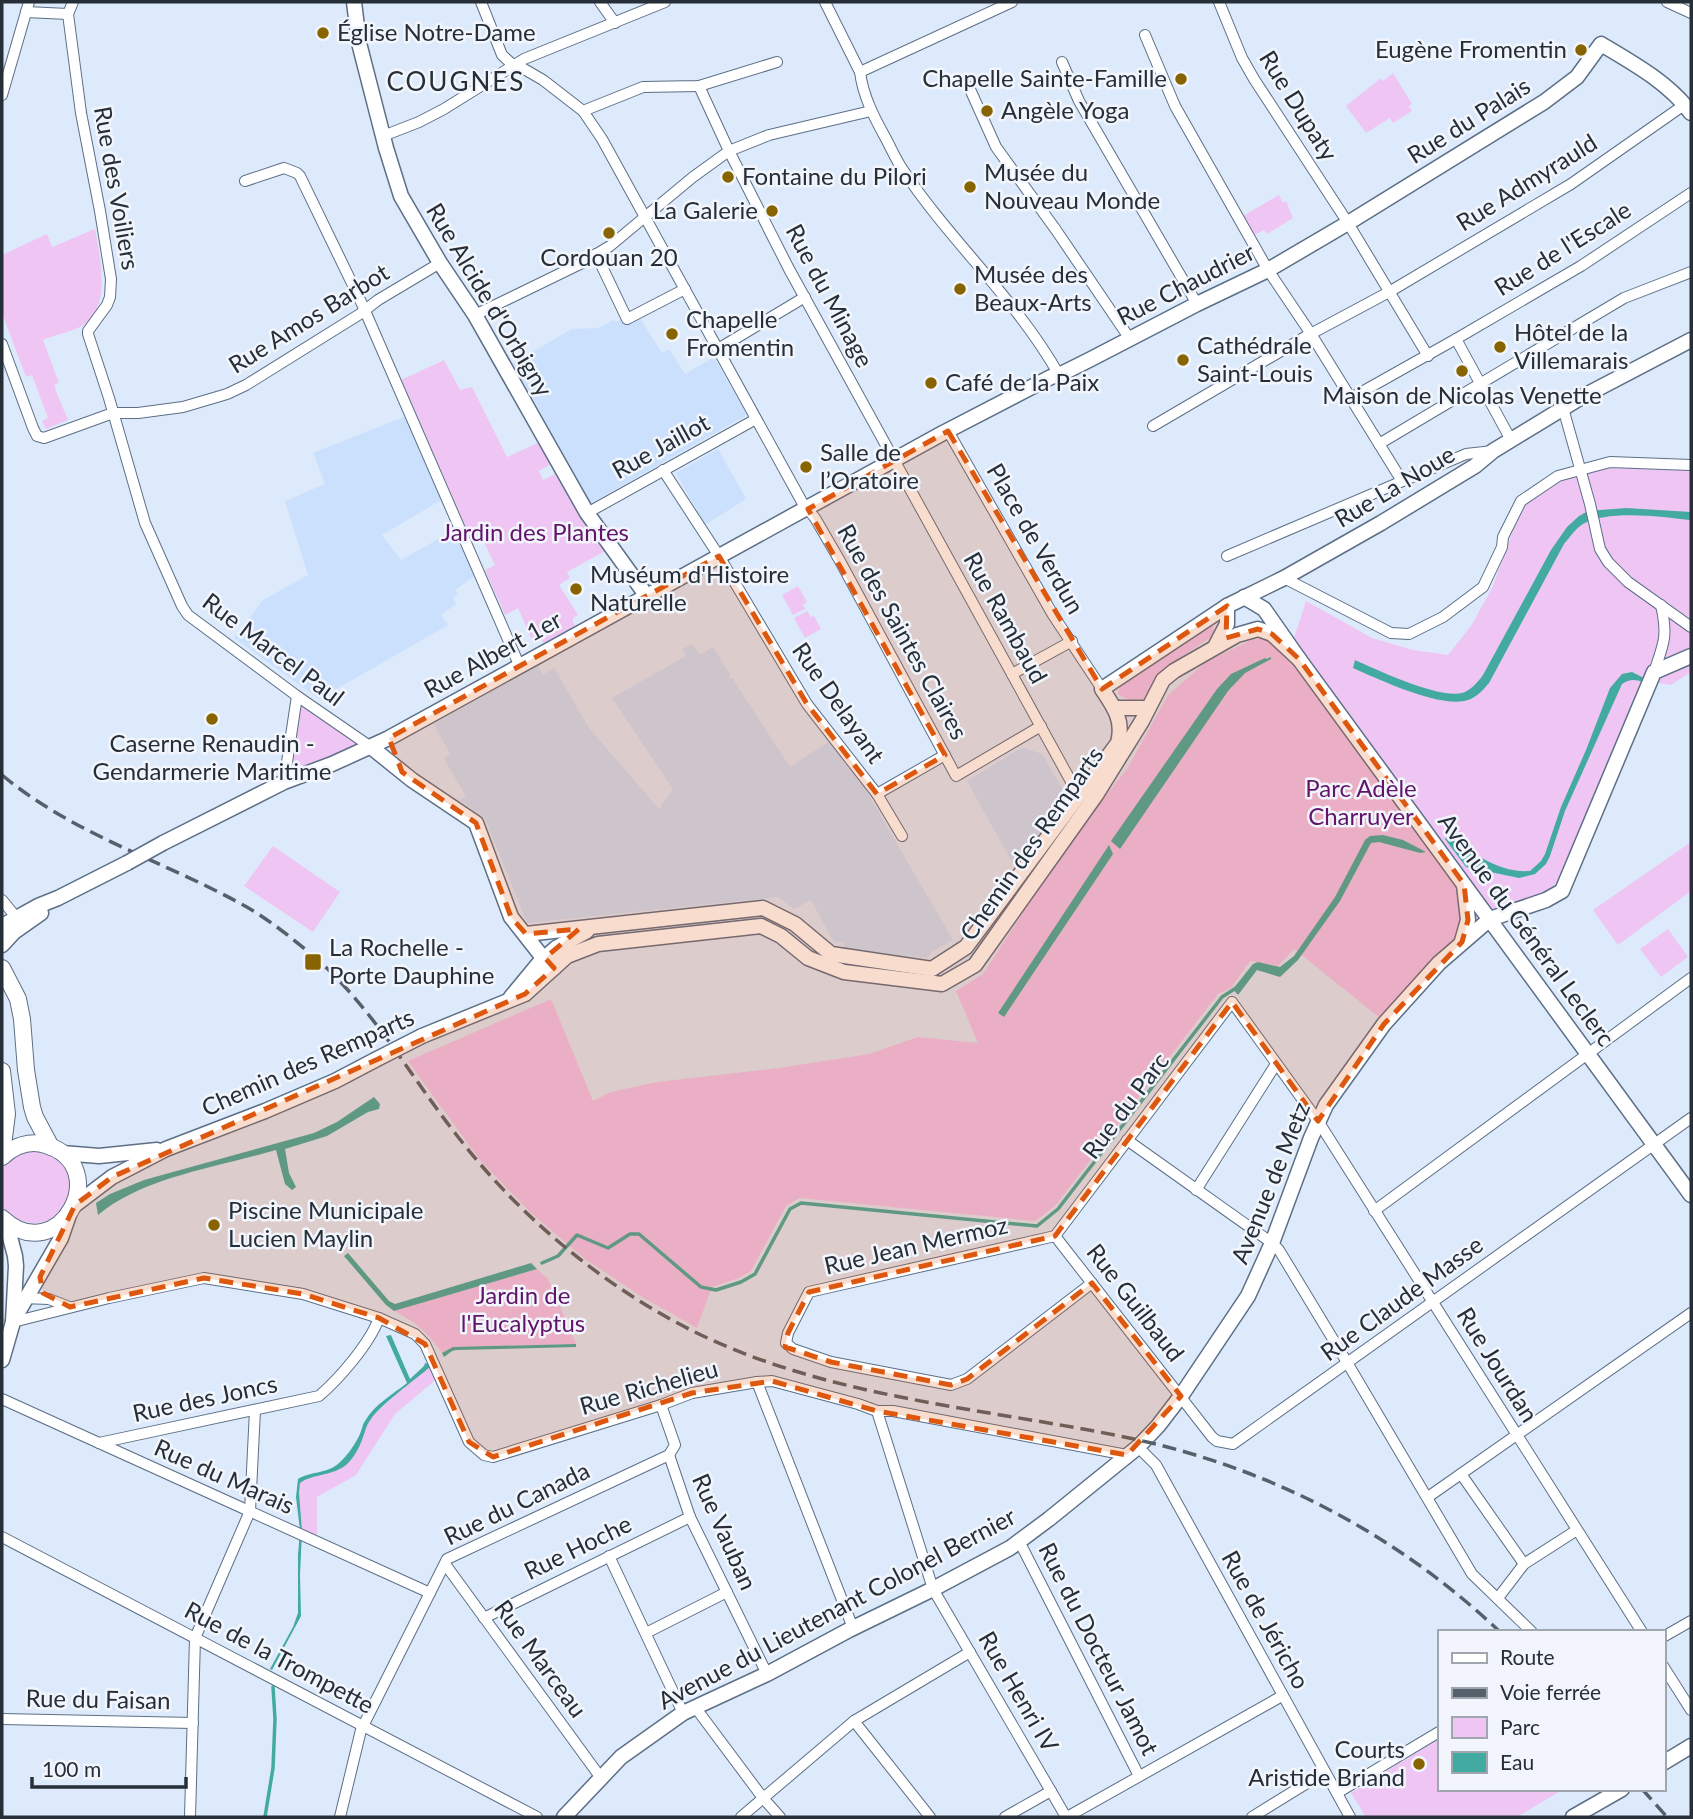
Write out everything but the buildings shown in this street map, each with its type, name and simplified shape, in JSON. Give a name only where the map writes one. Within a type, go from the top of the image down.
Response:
[{"type":"main road","points":[[2,968],[18,999],[26,1070],[35,1117],[57,1150],[69,1160],[77,1178],[77,1196],[72,1210],[53,1227],[34,1232],[24,1231],[4,1220]]},
{"type":"main road","points":[[2,1071],[7,1114],[2,1155]]},
{"type":"main road","points":[[2,1155],[23,1144],[42,1144],[57,1150]]},
{"type":"street","name":"Rue des Voiliers","points":[[72,2],[68,14],[81,113],[111,279],[107,305],[88,334],[113,413]]},
{"type":"street","name":"Rue Alcide d'Orbigny","points":[[354,2],[359,43],[401,196],[440,263],[475,315],[587,513],[646,595]]},
{"type":"street","points":[[481,2],[502,55],[513,65]]},
{"type":"street","points":[[600,2],[615,23]]},
{"type":"street","points":[[383,136],[444,109],[524,59],[665,2]]},
{"type":"street","points":[[825,2],[860,72],[871,111],[901,168],[1044,350],[1059,375]]},
{"type":"street","points":[[860,72],[993,6],[1012,2]]},
{"type":"street","points":[[1667,2],[1691,13]]},
{"type":"street","name":"Rue Dupaty","points":[[1220,5],[1242,58],[1254,79],[1348,223],[1428,356]]},
{"type":"street","points":[[2,94],[27,7],[68,14]]},
{"type":"street","points":[[1145,35],[1175,106],[1268,270],[1402,481]]},
{"type":"street","name":"Rue du Palais","points":[[1348,223],[1544,102],[1577,76],[1601,44],[1645,71],[1688,109]]},
{"type":"street","points":[[583,111],[643,87],[699,86],[777,62]]},
{"type":"street","points":[[1062,62],[1079,101],[1197,304]]},
{"type":"street","name":"Rue des Saintes Claires","points":[[513,65],[542,80],[583,111],[602,139],[802,502],[840,561],[956,776],[1041,726]]},
{"type":"street","name":"Rue du Minage","points":[[699,86],[729,151],[805,297],[894,460]]},
{"type":"street","points":[[969,87],[996,147],[1130,339]]},
{"type":"street","name":"Rue Admyrauld","points":[[1153,426],[1389,292],[1571,184],[1675,110],[1688,109]]},
{"type":"street","points":[[475,315],[580,264],[620,239],[693,177],[729,151],[769,135],[871,111]]},
{"type":"street","points":[[245,181],[284,168],[299,175],[364,310],[520,667]]},
{"type":"street","name":"Rue de l'Escale","points":[[1351,398],[1581,266],[1691,193]]},
{"type":"street","name":"Rue Chaudrier","points":[[894,460],[1051,377],[1268,270],[1348,223]]},
{"type":"street","points":[[596,254],[627,319],[685,289]]},
{"type":"street","name":"Rue Amos Barbot","points":[[2,344],[33,428],[40,438],[44,438],[113,413],[138,413],[193,404],[237,390],[440,263]]},
{"type":"street","points":[[1379,444],[1624,298],[1691,272]]},
{"type":"street","points":[[718,349],[805,297]]},
{"type":"street","points":[[1456,339],[1511,440]]},
{"type":"street","name":"Rue La Noue","points":[[1244,597],[1284,578],[1381,523],[1563,408],[1691,340]]},
{"type":"street","points":[[1563,408],[1600,549],[1608,562],[1628,582],[1691,627]]},
{"type":"street","name":"Rue Marcel Paul","points":[[113,413],[145,523],[188,615],[371,747]]},
{"type":"street","name":"Rue Jaillot","points":[[587,513],[756,419]]},
{"type":"street","name":"Place de Verdun","points":[[948,430],[1053,615],[1102,689]]},
{"type":"street","points":[[1227,556],[1466,454],[1493,451]]},
{"type":"street","name":"Rue Albert 1er","points":[[20,921],[38,906],[284,782],[389,738],[894,460]]},
{"type":"street","name":"Rue Rambaud","points":[[894,460],[1079,796]]},
{"type":"street","points":[[1284,578],[1391,633],[1409,634],[1443,617],[1483,587],[1521,501],[1558,476],[1610,462],[1691,466]]},
{"type":"street","name":"Rue Delayant","points":[[663,470],[719,556],[807,704],[877,794],[902,836]]},
{"type":"street","points":[[1102,689],[1244,597]]},
{"type":"street","name":"Avenue du Général Leclerc","points":[[1244,597],[1264,609],[1691,1195]]},
{"type":"street","points":[[1490,919],[1546,900],[1562,891],[1654,672],[1665,638],[1661,605]]},
{"type":"street","points":[[1216,645],[1227,624],[1227,606]]},
{"type":"street","name":"Chemin des Remparts","points":[[550,963],[598,944],[761,926],[781,936],[808,958],[844,972],[942,984],[975,965],[1096,795],[1142,721],[1163,680],[1216,645],[1258,629],[1272,634],[1299,659]]},
{"type":"street","points":[[1012,674],[1072,641]]},
{"type":"street","points":[[1654,672],[1691,656]]},
{"type":"street","name":"Chemin des Remparts","points":[[526,934],[764,908],[795,924],[831,954],[932,969],[966,947],[1118,743],[1121,726],[1102,689]]},
{"type":"street","points":[[284,782],[297,696]]},
{"type":"street","points":[[1114,708],[1148,708]]},
{"type":"street","points":[[389,738],[402,772]]},
{"type":"street","points":[[371,747],[475,823],[511,917],[550,963]]},
{"type":"street","points":[[877,794],[945,755]]},
{"type":"street","points":[[1462,942],[1468,920],[1464,884]]},
{"type":"street","points":[[2,900],[20,921]]},
{"type":"street","name":"Avenue de Metz","points":[[1133,1451],[1158,1426],[1181,1396],[1248,1296],[1272,1243],[1325,1105],[1384,1024],[1439,963],[1490,919]]},
{"type":"street","points":[[2,926],[20,921]]},
{"type":"street","points":[[2,945],[20,921]]},
{"type":"street","name":"Chemin des Remparts","points":[[72,1210],[112,1177],[166,1149],[335,1081],[422,1036],[525,994],[550,963],[556,948],[593,928]]},
{"type":"street","points":[[1374,1211],[1691,978]]},
{"type":"street","name":"Rue Jourdan","points":[[1231,1002],[1318,1121],[1641,1630]]},
{"type":"street","name":"Rue du Parc","points":[[1055,1236],[1231,1002]]},
{"type":"street","points":[[1196,1189],[1276,1064]]},
{"type":"street","name":"Rue Claude Masse","points":[[1181,1396],[1212,1437],[1217,1441],[1233,1444],[1691,1118]]},
{"type":"street","points":[[1127,1140],[1279,1250],[1472,1574],[1530,1630]]},
{"type":"street","name":"Chemin des Remparts","points":[[57,1150],[99,1156],[166,1149]]},
{"type":"street","points":[[2,1360],[21,1298],[40,1277],[61,1238],[72,1210]]},
{"type":"street","points":[[4,1220],[21,1298]]},
{"type":"street","name":"Rue Guilbaud","points":[[1055,1236],[1181,1396]]},
{"type":"street","name":"Rue Jean Mermoz","points":[[1055,1236],[809,1292],[788,1333],[786,1343],[793,1349],[831,1362],[951,1385],[967,1380],[1092,1283]]},
{"type":"street","points":[[40,1277],[43,1293],[49,1299]]},
{"type":"street","points":[[13,1322],[204,1278],[303,1294],[379,1318]]},
{"type":"street","points":[[21,1298],[49,1299],[70,1307]]},
{"type":"street","points":[[1427,1497],[1691,1312]]},
{"type":"street","name":"Rue des Joncs","points":[[99,1443],[319,1396],[370,1338],[379,1318]]},
{"type":"street","name":"Rue Richelieu","points":[[379,1318],[415,1334],[425,1344],[469,1442],[484,1455],[493,1457],[692,1393],[772,1381],[877,1411],[893,1411],[1133,1451]]},
{"type":"street","points":[[757,1382],[853,1628]]},
{"type":"street","name":"Rue du Marais","points":[[2,1399],[430,1592]]},
{"type":"street","name":"Rue Vauban","points":[[661,1405],[675,1445],[668,1455],[690,1517],[767,1674]]},
{"type":"street","points":[[191,1817],[195,1638],[250,1511],[255,1410]]},
{"type":"street","name":"Rue Henri IV","points":[[877,1411],[933,1589],[1066,1817]]},
{"type":"street","name":"Avenue du Lieutenant Colonel Bernier","points":[[564,1817],[621,1757],[689,1710],[767,1674],[1010,1548],[1133,1451]]},
{"type":"street","name":"Rue de Jéricho","points":[[1133,1451],[1156,1465],[1350,1817]]},
{"type":"street","name":"Rue du Canada","points":[[340,1817],[363,1726],[447,1559],[668,1455]]},
{"type":"street","points":[[1461,1474],[1524,1564]]},
{"type":"street","name":"Rue Hoche","points":[[484,1618],[690,1517]]},
{"type":"street","points":[[1498,1598],[1524,1564],[1577,1530]]},
{"type":"street","name":"Rue de la Trompette","points":[[2,1537],[537,1817]]},
{"type":"street","name":"Rue du Docteur Jamot","points":[[1019,1541],[1139,1776]]},
{"type":"street","points":[[609,1556],[646,1633],[689,1710],[780,1817]]},
{"type":"street","name":"Rue Marceau","points":[[445,1564],[601,1778]]},
{"type":"street","points":[[646,1633],[727,1592]]},
{"type":"street","points":[[1665,1636],[1691,1621]]},
{"type":"street","points":[[741,1817],[854,1721],[970,1652]]},
{"type":"street","points":[[1665,1669],[1691,1710]]},
{"type":"street","points":[[1066,1817],[1282,1696]]},
{"type":"street","name":"Rue du Faisan","points":[[2,1719],[193,1723]]},
{"type":"street","points":[[854,1721],[930,1817]]},
{"type":"street","points":[[1337,1793],[1438,1733]]},
{"type":"street","points":[[1665,1762],[1691,1746]]},
{"type":"street","points":[[1252,1817],[1325,1772]]},
{"type":"street","points":[[1005,1817],[1051,1791]]},
{"type":"street","points":[[1573,1817],[1618,1791]]},
{"type":"street","points":[[1340,1817],[1343,1806]]},
{"type":"highlighted area","points":[[948,431],[1102,689],[1227,606],[1226,638],[1258,629],[1272,634],[1299,659],[1464,884],[1468,920],[1462,942],[1384,1024],[1318,1121],[1232,1002],[1055,1236],[809,1292],[788,1333],[785,1347],[831,1362],[951,1385],[967,1379],[1092,1283],[1181,1396],[1127,1455],[877,1411],[772,1381],[692,1393],[493,1457],[469,1442],[425,1344],[379,1318],[303,1294],[204,1278],[70,1307],[43,1293],[40,1277],[75,1205],[112,1177],[525,994],[554,968],[545,958],[579,929],[526,934],[511,917],[476,823],[402,772],[389,738],[719,556],[807,704],[877,794],[945,755],[808,509]]},
{"type":"shaded area","points":[[639,317],[662,353],[669,349],[685,374],[714,357],[747,415],[591,503],[513,363],[572,329],[598,328],[623,318],[626,324]]},
{"type":"shaded area","points":[[406,416],[443,499],[382,535],[401,560],[456,529],[460,538],[459,544],[476,575],[455,590],[458,594],[453,598],[456,604],[441,615],[448,625],[319,699],[234,638],[263,600],[308,575],[285,501],[325,484],[313,453]]},
{"type":"shaded area","points":[[718,449],[746,499],[705,525],[676,473]]},
{"type":"shaded area","points":[[692,644],[700,655],[713,647],[730,674],[729,679],[732,678],[790,767],[830,741],[857,775],[953,940],[931,952],[927,958],[843,948],[844,942],[834,942],[811,900],[794,909],[778,897],[527,923],[485,818],[460,800],[466,796],[444,759],[450,754],[434,724],[538,666],[543,675],[554,668],[589,728],[659,809],[673,789],[612,698],[686,656],[683,649]]},
{"type":"shaded area","points":[[1021,748],[1042,754],[1068,799],[1016,869],[967,781]]},
{"type":"green space","points":[[1393,73],[1412,104],[1409,106],[1412,111],[1393,123],[1390,118],[1366,133],[1346,106],[1381,78],[1383,81]]},
{"type":"green space","points":[[1279,195],[1283,203],[1286,201],[1293,218],[1267,234],[1264,230],[1254,235],[1243,216]]},
{"type":"green space","points":[[95,229],[102,282],[97,309],[80,327],[43,340],[59,383],[55,384],[55,389],[68,420],[46,429],[42,421],[48,418],[32,375],[26,377],[2,313],[2,255],[47,234],[52,247]]},
{"type":"green space","name":"Jardin des Plantes","points":[[444,360],[460,390],[472,387],[507,457],[538,443],[551,464],[539,471],[543,480],[557,473],[607,550],[567,572],[570,578],[559,585],[578,615],[573,618],[575,626],[544,643],[539,637],[532,640],[518,608],[505,615],[485,570],[495,565],[480,534],[470,538],[401,380]]},
{"type":"green space","name":"Parc Adèle Charruyer","points":[[1610,466],[1691,470],[1691,672],[1671,685],[1647,677],[1556,883],[1524,905],[1482,911],[1380,1018],[1294,949],[1278,966],[1250,961],[1231,988],[1218,994],[1055,1206],[1035,1221],[799,1198],[786,1206],[751,1271],[712,1287],[697,1328],[642,1297],[585,1259],[531,1213],[479,1159],[408,1061],[551,999],[593,1101],[611,1092],[657,1082],[869,1054],[918,1037],[978,1043],[956,991],[983,974],[1075,832],[1127,769],[1168,695],[1206,662],[1253,639],[1294,638],[1306,601],[1372,638],[1413,650],[1448,655],[1471,626],[1492,588],[1525,502],[1560,480]]},
{"type":"green space","points":[[798,586],[807,602],[803,605],[805,609],[793,615],[782,595]]},
{"type":"green space","points":[[807,611],[811,617],[814,616],[821,629],[805,638],[794,618]]},
{"type":"green space","points":[[1213,623],[1214,635],[1163,669],[1146,699],[1128,699],[1118,694],[1125,678]]},
{"type":"green space","points":[[297,696],[371,747],[284,782]]},
{"type":"green space","points":[[1691,842],[1691,891],[1618,945],[1593,910]]},
{"type":"green space","points":[[273,846],[340,892],[313,932],[244,886]]},
{"type":"green space","points":[[1668,929],[1688,957],[1661,977],[1640,949]]},
{"type":"green space","points":[[43,1150],[61,1162],[68,1174],[68,1198],[62,1209],[53,1217],[42,1222],[29,1223],[10,1215],[3,1208],[2,1165],[17,1152]]},
{"type":"green space","name":"Jardin de l'Eucalyptus","points":[[537,1269],[548,1279],[576,1344],[453,1347],[442,1353],[421,1329],[394,1311]]},
{"type":"green space","points":[[433,1361],[439,1377],[395,1414],[356,1475],[317,1497],[317,1542],[301,1535],[299,1481],[336,1468],[354,1449],[367,1421]]},
{"type":"green space","name":"Courts Aristide Briand","points":[[1438,1740],[1438,1791],[1561,1791],[1517,1817],[1366,1817],[1351,1793]]},
{"type":"water","points":[[1626,508],[1691,512],[1691,520],[1621,515],[1594,519],[1580,526],[1564,544],[1489,683],[1474,697],[1456,702],[1426,697],[1353,668],[1355,660],[1439,692],[1452,694],[1468,690],[1483,675],[1551,550],[1567,527],[1588,511]]},
{"type":"water","points":[[1271,657],[1245,673],[1228,691],[1120,849],[1111,841],[1217,689],[1231,674]]},
{"type":"water","points":[[1632,672],[1644,678],[1643,682],[1632,680],[1622,684],[1565,811],[1546,864],[1535,874],[1519,878],[1466,867],[1445,839],[1448,836],[1486,860],[1507,869],[1530,871],[1541,861],[1610,688],[1622,674]]},
{"type":"water","points":[[1383,835],[1403,840],[1426,852],[1420,853],[1379,842],[1371,843],[1340,901],[1298,960],[1280,977],[1257,970],[1238,995],[1233,989],[1253,964],[1258,962],[1280,967],[1294,956],[1335,897],[1365,840],[1370,836]]},
{"type":"water","points":[[1109,845],[1113,854],[1004,1017],[998,1013]]},
{"type":"water","points":[[374,1097],[380,1104],[379,1109],[368,1112],[327,1136],[285,1149],[289,1173],[296,1187],[292,1190],[285,1184],[276,1150],[159,1182],[116,1202],[98,1215],[96,1203],[110,1194],[144,1180],[314,1133],[337,1122]]},
{"type":"water","points":[[348,1253],[389,1301],[395,1304],[531,1263],[537,1269],[394,1311],[344,1256]]},
{"type":"water","points":[[391,1335],[410,1379],[425,1363],[430,1367],[374,1416],[367,1425],[358,1449],[346,1465],[300,1483],[301,1616],[272,1670],[270,1669],[298,1613],[298,1479],[339,1463],[348,1454],[373,1410],[407,1383],[386,1336]]},
{"type":"water","points":[[576,1344],[576,1347],[456,1350],[444,1357],[442,1353],[453,1347]]},
{"type":"waterway","points":[[542,1263],[558,1256],[577,1235],[608,1248],[630,1234],[639,1234],[701,1287],[716,1290],[755,1274],[790,1209],[801,1203],[1037,1226],[1058,1209],[1222,997],[1236,988]]},
{"type":"waterway","points":[[265,1817],[273,1768],[273,1687]]},
{"type":"railway","points":[[2,775],[30,796],[89,831],[245,906],[310,953],[332,973],[370,1016],[455,1133],[507,1194],[536,1222],[598,1273],[666,1317],[753,1357],[806,1374],[914,1400],[1134,1439],[1235,1468],[1330,1510],[1376,1536],[1461,1597],[1498,1630]]},
{"type":"railway","points":[[1644,1791],[1667,1817]]},
{"type":"place","name":"Église Notre-Dame","points":[[323,33]]},
{"type":"place","name":"Eugène Fromentin","points":[[1581,50]]},
{"type":"place","name":"Chapelle Sainte-Famille","points":[[1181,79]]},
{"type":"place","name":"Angèle Yoga","points":[[987,111]]},
{"type":"place","name":"Fontaine du Pilori","points":[[728,177]]},
{"type":"place","name":"Musée du Nouveau Monde","points":[[970,187]]},
{"type":"place","name":"La Galerie","points":[[772,211]]},
{"type":"place","name":"Cordouan 20","points":[[609,233]]},
{"type":"place","name":"Musée des Beaux-Arts","points":[[960,289]]},
{"type":"place","name":"Chapelle Fromentin","points":[[672,334]]},
{"type":"place","name":"Hôtel de la Villemarais","points":[[1500,347]]},
{"type":"place","name":"Cathédrale Saint-Louis","points":[[1183,360]]},
{"type":"place","name":"Maison de Nicolas Venette","points":[[1462,371]]},
{"type":"place","name":"Café de la Paix","points":[[931,383]]},
{"type":"place","name":"Salle de l’Oratoire","points":[[806,467]]},
{"type":"place","name":"Muséum d'Histoire Naturelle","points":[[576,589]]},
{"type":"place","name":"Caserne Renaudin - Gendarmerie Maritime","points":[[212,719]]},
{"type":"place","name":"La Rochelle - Porte Dauphine","points":[[313,962]]},
{"type":"place","name":"Piscine Municipale Lucien Maylin","points":[[214,1225]]},
{"type":"place","name":"Courts Aristide Briand","points":[[1419,1764]]},
{"type":"district","name":"COUGNES","points":[[456,82]]}]
